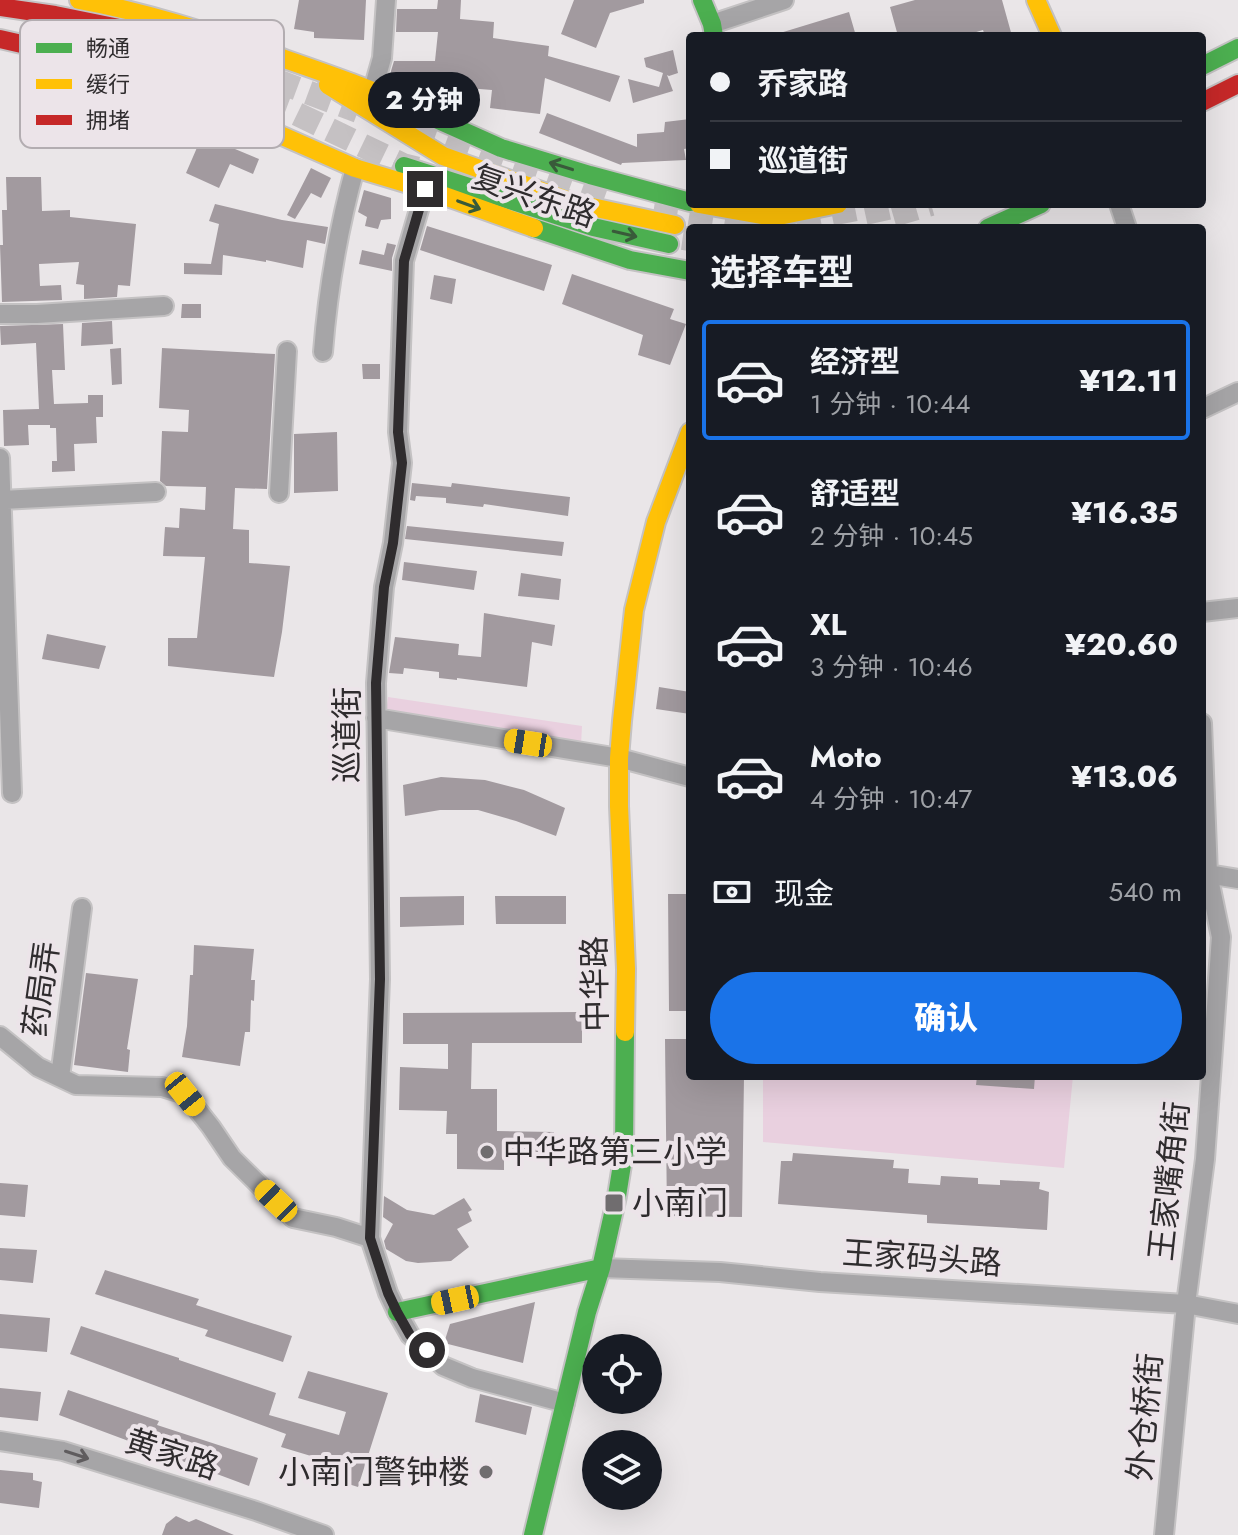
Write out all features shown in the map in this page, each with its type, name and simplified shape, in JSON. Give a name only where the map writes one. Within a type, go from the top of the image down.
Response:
[{"type":"main road","name":"复兴东路","points":[[79,0],[167,20]]},
{"type":"main road","points":[[702,0],[713,30]]},
{"type":"main road","points":[[1036,0],[1050,32]]},
{"type":"main road","points":[[0,7],[80,20]]},
{"type":"main road","points":[[0,27],[20,30]]},
{"type":"main road","name":"复兴东路","points":[[0,39],[20,43]]},
{"type":"main road","points":[[1206,64],[1238,48]]},
{"type":"main road","name":"复兴东路","points":[[284,58],[373,90],[501,148],[686,201]]},
{"type":"main road","points":[[284,58],[443,156],[578,204],[675,225]]},
{"type":"main road","points":[[1206,100],[1238,84]]},
{"type":"main road","name":"复兴东路","points":[[284,136],[355,168],[501,217],[630,260],[686,270]]},
{"type":"main road","points":[[335,158],[373,157],[593,227],[669,244]]},
{"type":"main road","points":[[713,208],[734,214],[774,217],[818,208]]},
{"type":"main road","points":[[997,224],[1032,208]]},
{"type":"main road","name":"中华路","points":[[533,1535],[587,1312],[601,1268],[624,1152],[626,969],[619,758],[634,610],[656,522],[685,461]]},
{"type":"main road","points":[[397,1312],[601,1268]]},
{"type":"street","points":[[373,90],[382,58],[386,0]]},
{"type":"street","points":[[713,30],[784,0]]},
{"type":"street","points":[[323,352],[330,278],[355,168]]},
{"type":"street","name":"巡道街","points":[[370,1238],[380,979],[376,683],[384,587],[393,543],[402,463],[398,432],[404,261],[425,189]]},
{"type":"street","points":[[0,314],[164,306]]},
{"type":"street","points":[[279,493],[287,351]]},
{"type":"street","points":[[1206,407],[1238,392]]},
{"type":"street","points":[[0,458],[12,793]]},
{"type":"street","points":[[2,500],[156,492]]},
{"type":"street","points":[[1206,612],[1238,608]]},
{"type":"street","points":[[376,718],[619,758],[686,776]]},
{"type":"street","points":[[1206,874],[1238,879]]},
{"type":"street","name":"王家嘴角街","points":[[1186,1304],[1205,1159],[1221,937],[1206,878]]},
{"type":"street","name":"药局弄","points":[[60,1077],[82,908]]},
{"type":"street","points":[[0,1036],[38,1067],[76,1085],[162,1087],[185,1094],[232,1158],[293,1218],[370,1238],[388,1293],[410,1335],[443,1366],[472,1378],[565,1403]]},
{"type":"street","name":"王家码头路","points":[[601,1268],[720,1272],[820,1282],[1186,1304],[1238,1314]]},
{"type":"street","name":"外仓桥街","points":[[1164,1535],[1186,1304]]},
{"type":"street","name":"黄家路","points":[[0,1441],[63,1451],[324,1535]]},
{"type":"shaded area","points":[[388,697],[582,726],[581,745],[386,712]]},
{"type":"shaded area","points":[[763,1080],[1073,1080],[1064,1168],[763,1142]]},
{"type":"building","points":[[299,0],[366,0],[364,40],[314,38],[314,32],[294,29]]},
{"type":"building","points":[[438,0],[461,0],[460,19],[494,22],[493,38],[549,46],[548,56],[620,76],[610,102],[545,78],[540,114],[490,108],[492,90],[397,85],[391,82],[394,61],[435,61],[438,32],[396,32],[397,9],[437,9]]},
{"type":"building","points":[[574,0],[644,0],[644,3],[610,13],[596,48],[561,34]]},
{"type":"building","points":[[915,0],[1002,0],[1011,32],[897,32],[890,7]]},
{"type":"building","points":[[849,12],[855,32],[783,32]]},
{"type":"building","points":[[673,50],[678,73],[667,75],[673,91],[633,103],[628,79],[659,87],[663,73],[646,67],[644,58]]},
{"type":"building","points":[[547,113],[637,147],[637,134],[664,132],[665,122],[686,119],[686,160],[621,165],[539,133]]},
{"type":"building","points":[[197,148],[236,148],[259,159],[253,174],[230,164],[219,188],[186,173]]},
{"type":"building","points":[[311,168],[331,178],[321,198],[311,193],[295,219],[287,215]]},
{"type":"building","points":[[6,177],[41,177],[42,211],[70,210],[70,217],[136,224],[130,286],[118,285],[117,297],[84,299],[84,285],[76,284],[79,262],[39,264],[40,286],[61,285],[62,300],[2,302],[0,245],[3,245],[2,210],[7,210]]},
{"type":"building","points":[[364,190],[391,198],[391,219],[381,220],[378,229],[365,226],[367,217],[358,212]]},
{"type":"building","points":[[215,204],[328,227],[325,244],[307,240],[303,268],[223,255],[222,275],[184,274],[184,263],[211,264],[219,224],[209,221]]},
{"type":"building","points":[[427,226],[552,265],[544,291],[420,250]]},
{"type":"building","points":[[387,243],[396,245],[392,271],[359,264],[362,250],[384,255]]},
{"type":"building","points":[[572,274],[674,309],[670,319],[686,324],[670,365],[638,355],[643,335],[562,304]]},
{"type":"building","points":[[434,275],[456,279],[452,304],[430,299]]},
{"type":"building","points":[[182,304],[201,304],[201,318],[181,318]]},
{"type":"building","points":[[112,321],[113,344],[81,346],[82,323]]},
{"type":"building","points":[[63,324],[65,370],[52,370],[54,404],[88,403],[88,395],[103,395],[103,417],[96,417],[97,443],[74,444],[75,471],[52,472],[52,461],[57,461],[56,428],[28,425],[29,445],[4,446],[3,410],[39,409],[36,343],[1,345],[0,326]]},
{"type":"building","points":[[121,348],[122,384],[112,385],[110,349]]},
{"type":"building","points":[[162,348],[275,354],[267,489],[235,488],[233,529],[249,530],[249,563],[290,566],[274,677],[168,666],[168,638],[197,638],[205,557],[163,556],[165,527],[179,528],[180,508],[205,510],[206,487],[166,486],[160,481],[162,431],[188,432],[189,410],[159,408]]},
{"type":"building","points":[[362,364],[380,364],[380,379],[363,379]]},
{"type":"building","points":[[337,432],[338,491],[294,493],[294,434]]},
{"type":"building","points":[[412,483],[451,487],[452,483],[570,497],[568,516],[484,504],[483,507],[446,503],[446,498],[416,496],[415,501],[410,500]]},
{"type":"building","points":[[407,526],[564,542],[562,556],[405,539]]},
{"type":"building","points":[[404,562],[477,571],[474,590],[402,580]]},
{"type":"building","points":[[521,573],[561,579],[559,600],[518,596]]},
{"type":"building","points":[[484,613],[555,625],[552,646],[532,642],[527,687],[439,678],[439,672],[404,668],[403,674],[389,673],[395,637],[459,644],[458,655],[481,657]]},
{"type":"building","points":[[47,634],[106,646],[99,669],[42,659]]},
{"type":"building","points":[[659,687],[686,691],[686,713],[656,709]]},
{"type":"building","points":[[441,777],[485,780],[524,790],[565,808],[556,836],[478,810],[440,810],[405,816],[403,785]]},
{"type":"building","points":[[668,894],[686,894],[686,1011],[669,1011]]},
{"type":"building","points":[[464,896],[464,925],[400,927],[400,897]]},
{"type":"building","points":[[495,896],[566,896],[566,924],[496,924]]},
{"type":"building","points":[[194,945],[254,949],[251,980],[255,980],[254,1001],[251,1000],[250,1032],[245,1032],[240,1066],[182,1057]]},
{"type":"building","points":[[86,973],[138,979],[127,1049],[130,1050],[128,1072],[74,1065]]},
{"type":"building","points":[[582,1012],[582,1043],[472,1043],[471,1089],[497,1089],[497,1131],[554,1132],[554,1157],[504,1158],[504,1170],[457,1169],[457,1134],[446,1134],[447,1111],[399,1110],[400,1067],[448,1069],[448,1044],[403,1044],[403,1013]]},
{"type":"building","points":[[665,1039],[686,1039],[686,1080],[744,1080],[742,1217],[667,1216]]},
{"type":"building","points":[[977,1080],[1035,1080],[1034,1089],[976,1085]]},
{"type":"building","points":[[793,1153],[894,1160],[893,1168],[909,1169],[908,1183],[940,1185],[941,1176],[978,1178],[978,1184],[1000,1185],[1000,1180],[1040,1182],[1039,1189],[1049,1192],[1047,1230],[927,1223],[927,1215],[778,1204],[781,1161],[792,1161]]},
{"type":"building","points":[[0,1183],[28,1185],[25,1217],[0,1215]]},
{"type":"building","points":[[384,1196],[407,1210],[434,1215],[464,1198],[472,1210],[468,1212],[472,1221],[457,1229],[469,1247],[451,1261],[418,1263],[406,1261],[386,1249],[384,1241],[393,1224],[383,1217]]},
{"type":"building","points":[[0,1248],[37,1250],[33,1283],[0,1280]]},
{"type":"building","points":[[105,1270],[199,1299],[196,1305],[292,1336],[283,1362],[205,1336],[208,1330],[95,1294]]},
{"type":"building","points":[[535,1302],[523,1363],[444,1343],[450,1324]]},
{"type":"building","points":[[0,1314],[50,1318],[47,1352],[0,1348]]},
{"type":"building","points":[[81,1326],[276,1393],[269,1415],[339,1435],[346,1412],[298,1398],[308,1371],[388,1393],[358,1487],[326,1477],[331,1462],[281,1447],[286,1434],[70,1354]]},
{"type":"building","points":[[0,1388],[41,1392],[38,1421],[0,1417]]},
{"type":"building","points":[[68,1390],[159,1421],[157,1425],[258,1458],[249,1486],[59,1415]]},
{"type":"building","points":[[480,1394],[532,1407],[526,1435],[475,1422]]},
{"type":"building","points":[[0,1470],[33,1473],[33,1480],[42,1482],[39,1508],[0,1503]]},
{"type":"building","points":[[176,1516],[189,1522],[196,1519],[234,1535],[162,1535],[166,1524]]},
{"type":"tunnel","points":[[284,84],[358,111]]},
{"type":"tunnel","points":[[284,109],[403,165],[422,170]]},
{"type":"tunnel","points":[[412,130],[614,203]]},
{"type":"tunnel","points":[[780,224],[861,208]]},
{"type":"tunnel","points":[[865,213],[888,208]]},
{"type":"tunnel","points":[[893,215],[917,208]]},
{"type":"tunnel","points":[[653,214],[717,224]]},
{"type":"tunnel","points":[[647,233],[686,238]]},
{"type":"traffic: fast","points":[[702,0],[713,32]]},
{"type":"traffic: fast","points":[[1206,64],[1238,48]]},
{"type":"traffic: fast","points":[[416,110],[501,148],[686,201]]},
{"type":"traffic: fast","points":[[404,166],[593,227],[669,244]]},
{"type":"traffic: fast","points":[[997,224],[1032,208]]},
{"type":"traffic: fast","points":[[534,228],[630,260],[686,270]]},
{"type":"traffic: fast","points":[[533,1535],[617,1196],[624,1152],[625,1032]]},
{"type":"traffic: fast","points":[[397,1312],[601,1268]]},
{"type":"traffic: slow","points":[[79,0],[163,20]]},
{"type":"traffic: slow","points":[[1036,0],[1050,32]]},
{"type":"traffic: slow","points":[[284,59],[416,110]]},
{"type":"traffic: slow","points":[[328,85],[443,156],[578,204],[675,225]]},
{"type":"traffic: slow","points":[[284,137],[355,168],[534,228]]},
{"type":"traffic: slow","points":[[722,208],[774,217],[818,208]]},
{"type":"traffic: slow","points":[[625,1032],[626,969],[619,806],[622,721],[634,610],[656,522],[686,443]]},
{"type":"traffic: jam","points":[[0,7],[80,20]]},
{"type":"traffic: jam","points":[[0,39],[20,44]]},
{"type":"traffic: jam","points":[[1206,100],[1238,84]]},
{"type":"place","name":"中华路第三小学","points":[[487,1152]]},
{"type":"place","name":"小南门","points":[[614,1203]]},
{"type":"place","name":"小南门警钟楼","points":[[486,1472]]},
{"type":"route","points":[[425,189],[404,261],[398,432],[402,463],[393,543],[384,587],[376,683],[380,979],[370,1238],[397,1312],[410,1335],[427,1350]]}]
